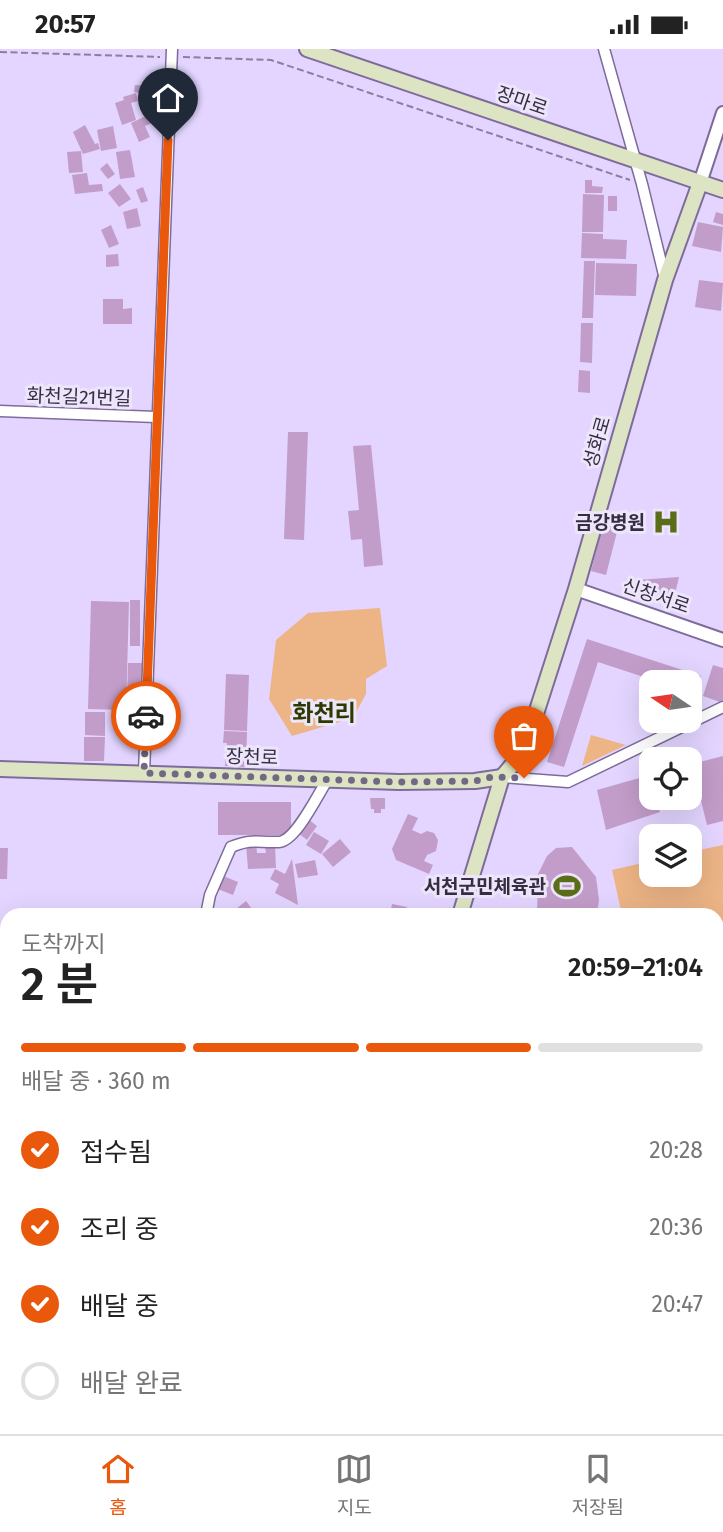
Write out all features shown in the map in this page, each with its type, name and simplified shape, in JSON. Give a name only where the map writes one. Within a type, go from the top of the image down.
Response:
[{"type":"main road","name":"장마로","points":[[307,49],[723,190]]},
{"type":"main road","name":"성화로","points":[[462,908],[502,777],[524,751],[576,589],[665,280],[700,183]]},
{"type":"main road","name":"장천로","points":[[0,769],[328,779],[475,781],[502,777]]},
{"type":"street","points":[[604,49],[642,184],[665,280]]},
{"type":"street","points":[[144,773],[172,53]]},
{"type":"street","name":"성화로","points":[[700,183],[723,113]]},
{"type":"street","name":"화천길21번길","points":[[0,411],[156,417]]},
{"type":"street","name":"신창서로","points":[[576,589],[723,641]]},
{"type":"street","points":[[502,777],[568,782],[723,707]]},
{"type":"street","points":[[207,908],[210,895],[231,847],[246,840],[281,842],[291,837],[328,779]]},
{"type":"path","points":[[0,52],[172,53],[271,60],[642,184]]},
{"type":"shaded area","points":[[380,608],[387,666],[366,679],[366,694],[353,718],[292,736],[269,699],[276,640],[308,613]]},
{"type":"shaded area","points":[[591,735],[626,745],[582,766]]},
{"type":"shaded area","points":[[723,845],[723,908],[620,908],[612,870],[639,864],[639,887],[702,887],[702,849]]},
{"type":"building","points":[[135,85],[150,86],[150,94],[134,92]]},
{"type":"building","points":[[136,93],[138,101],[131,103],[136,120],[122,125],[115,103]]},
{"type":"building","points":[[148,115],[152,123],[145,126],[150,137],[139,142],[131,123]]},
{"type":"building","points":[[85,125],[100,149],[83,154],[73,132]]},
{"type":"building","points":[[113,126],[117,148],[101,151],[97,130]]},
{"type":"building","points":[[130,150],[135,177],[120,179],[116,152]]},
{"type":"building","points":[[81,151],[83,172],[69,173],[67,152]]},
{"type":"building","points":[[107,163],[115,174],[108,179],[100,169]]},
{"type":"building","points":[[87,173],[89,185],[102,184],[103,191],[75,194],[72,175]]},
{"type":"building","points":[[585,180],[592,180],[592,186],[603,187],[602,193],[585,193]]},
{"type":"building","points":[[120,184],[131,199],[119,207],[108,193]]},
{"type":"building","points":[[143,187],[148,201],[141,203],[136,190]]},
{"type":"building","points":[[583,194],[604,195],[603,232],[582,232]]},
{"type":"building","points":[[608,196],[617,196],[617,211],[608,211]]},
{"type":"building","points":[[137,208],[141,226],[127,229],[123,212]]},
{"type":"building","points":[[716,212],[723,214],[723,225],[713,222]]},
{"type":"building","points":[[698,222],[723,227],[721,252],[692,246]]},
{"type":"building","points":[[111,225],[119,244],[109,248],[101,230]]},
{"type":"building","points":[[582,233],[603,234],[603,239],[627,240],[626,259],[581,258]]},
{"type":"building","points":[[118,254],[119,266],[106,267],[106,255]]},
{"type":"building","points":[[584,261],[595,261],[593,318],[582,318]]},
{"type":"building","points":[[596,263],[637,264],[636,296],[595,295]]},
{"type":"building","points":[[699,280],[723,283],[721,311],[695,307]]},
{"type":"building","points":[[103,299],[123,299],[123,309],[132,308],[132,324],[103,324]]},
{"type":"building","points":[[581,323],[593,323],[592,363],[580,362]]},
{"type":"building","points":[[579,370],[590,371],[590,393],[578,392]]},
{"type":"building","points":[[288,432],[308,432],[304,540],[284,539]]},
{"type":"building","points":[[371,445],[383,565],[364,567],[362,539],[351,540],[348,511],[359,510],[353,446]]},
{"type":"building","points":[[603,524],[618,528],[606,575],[591,571]]},
{"type":"building","points":[[679,577],[672,606],[635,596],[637,580]]},
{"type":"building","points":[[130,600],[140,600],[140,646],[130,646]]},
{"type":"building","points":[[91,601],[129,602],[126,710],[88,709]]},
{"type":"building","points":[[587,639],[683,670],[639,670],[639,675],[598,662],[564,767],[547,762]]},
{"type":"building","points":[[128,663],[144,663],[143,700],[127,700]]},
{"type":"building","points":[[713,665],[723,668],[723,700],[720,702],[703,696]]},
{"type":"building","points":[[226,674],[249,675],[247,731],[224,730]]},
{"type":"building","points":[[85,712],[105,712],[105,736],[85,735]]},
{"type":"building","points":[[224,731],[247,732],[246,767],[225,766],[227,743],[223,743]]},
{"type":"building","points":[[84,737],[105,737],[104,761],[84,761]]},
{"type":"building","points":[[723,756],[723,821],[707,825],[702,805],[702,761]]},
{"type":"building","points":[[639,778],[639,810],[660,812],[606,830],[597,790]]},
{"type":"building","points":[[370,798],[385,798],[385,809],[381,809],[381,813],[374,813],[374,809],[371,809]]},
{"type":"building","points":[[218,802],[291,802],[291,835],[218,835]]},
{"type":"building","points":[[408,814],[418,818],[412,830],[421,834],[427,831],[434,833],[438,840],[436,851],[427,855],[424,861],[433,865],[429,874],[396,860],[392,849]]},
{"type":"building","points":[[308,819],[317,826],[307,840],[298,833]]},
{"type":"building","points":[[314,832],[329,841],[321,854],[306,845]]},
{"type":"building","points":[[340,839],[351,852],[333,867],[322,854]]},
{"type":"building","points":[[256,843],[257,853],[266,853],[265,847],[275,846],[276,868],[248,869],[246,844]]},
{"type":"building","name":"서천군민체육관","points":[[572,847],[596,877],[598,908],[537,908],[538,874],[547,856],[556,848]]},
{"type":"building","points":[[0,848],[8,848],[7,879],[0,879]]},
{"type":"building","points":[[292,859],[298,905],[275,893],[279,884],[270,879],[275,869],[285,874]]},
{"type":"building","points":[[315,860],[318,875],[298,878],[295,864]]},
{"type":"building","points":[[221,875],[238,882],[233,895],[215,888]]},
{"type":"building","points":[[246,901],[251,908],[237,908]]},
{"type":"building","points":[[392,904],[407,907],[407,908],[391,908]]},
{"type":"way so far","points":[[146,716],[144,773],[399,782],[524,778]]},
{"type":"place","name":"금강병원","points":[[666,522]]},
{"type":"place","name":"서천군민체육관","points":[[567,886]]},
{"type":"district","name":"화천리","points":[[324,713]]},
{"type":"route","points":[[146,716],[168,140]]}]
